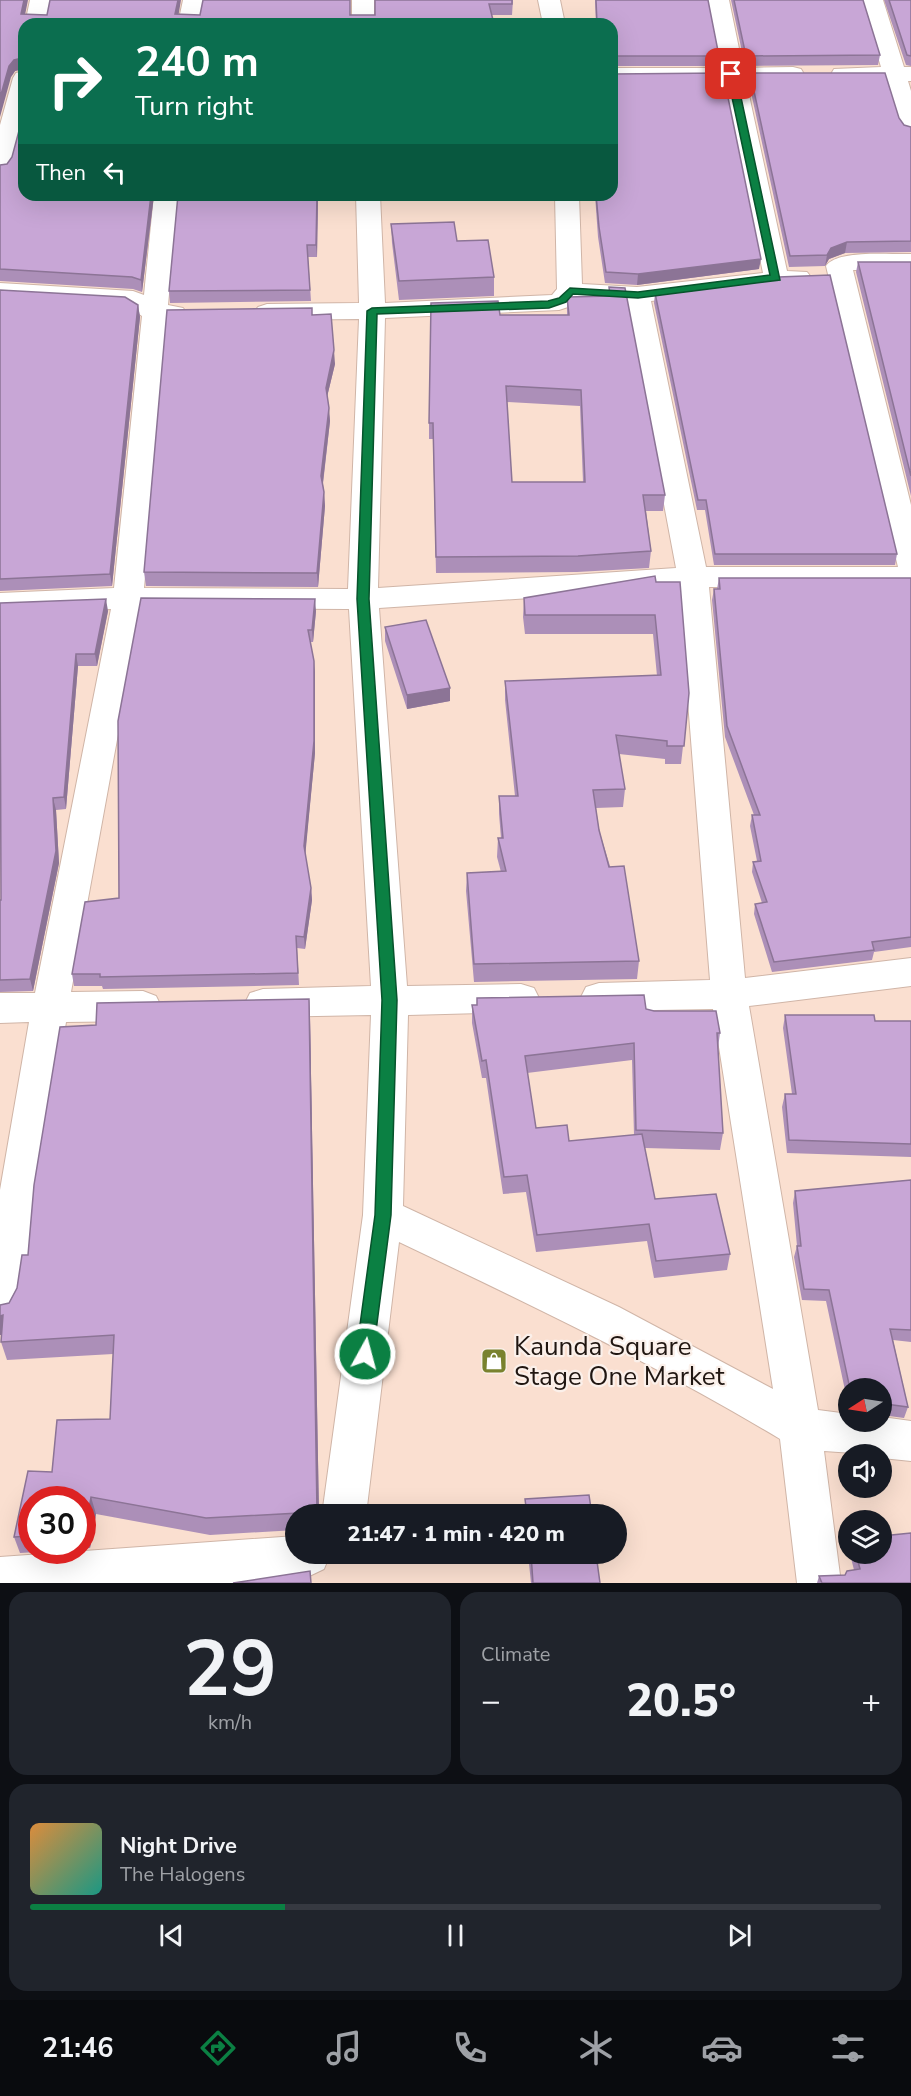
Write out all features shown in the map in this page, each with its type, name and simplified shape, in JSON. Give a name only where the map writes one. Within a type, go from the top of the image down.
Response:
[{"type":"street","points":[[37,18],[41,0]]},
{"type":"street","points":[[190,18],[194,0]]},
{"type":"street","points":[[363,0],[363,18]]},
{"type":"street","points":[[549,0],[553,18]]},
{"type":"street","points":[[718,0],[731,74],[776,278]]},
{"type":"street","points":[[872,0],[903,74],[911,128]]},
{"type":"street","points":[[618,75],[903,74]]},
{"type":"street","points":[[0,168],[17,91]]},
{"type":"street","points":[[0,1306],[51,1008],[128,598],[165,201]]},
{"type":"street","points":[[345,1504],[383,1215],[390,1000],[363,599],[372,311],[368,201]]},
{"type":"street","points":[[246,312],[372,311],[549,304],[562,300],[570,291],[567,201]]},
{"type":"street","points":[[911,262],[845,263],[839,267],[911,566]]},
{"type":"street","points":[[570,291],[638,295],[776,278],[842,275]]},
{"type":"street","points":[[0,291],[133,299],[155,313],[200,313]]},
{"type":"street","points":[[638,295],[693,577],[729,994],[800,1428],[819,1583]]},
{"type":"street","points":[[0,603],[128,598],[363,599],[693,577],[911,577]]},
{"type":"street","points":[[226,1004],[729,994],[911,972]]},
{"type":"street","points":[[0,1008],[179,1005]]},
{"type":"street","points":[[383,1215],[605,1320],[720,1381],[800,1428],[911,1441]]},
{"type":"street","points":[[0,1579],[285,1559]]},
{"type":"building","points":[[0,0],[24,0],[21,14],[47,15],[50,0],[178,0],[175,14],[200,15],[203,0],[350,0],[350,15],[375,15],[375,0],[512,0],[512,4],[489,4],[492,18],[18,18],[18,59],[9,66],[0,98]]},
{"type":"building","points":[[596,0],[708,0],[719,56],[618,56],[618,18],[597,18]]},
{"type":"building","points":[[734,0],[863,0],[880,55],[746,56]]},
{"type":"building","points":[[889,0],[911,0],[911,56],[907,55]]},
{"type":"building","points":[[723,73],[761,259],[638,274],[606,272],[597,201],[618,201],[618,74]]},
{"type":"building","points":[[750,73],[885,73],[899,118],[904,125],[911,127],[911,241],[847,242],[831,248],[827,255],[790,256]]},
{"type":"building","points":[[18,134],[18,201],[150,201],[141,280],[132,277],[0,269],[0,165],[7,164],[12,157]]},
{"type":"building","points":[[177,201],[317,201],[316,245],[307,245],[310,290],[169,291]]},
{"type":"building","points":[[454,222],[457,241],[488,240],[494,277],[399,281],[391,224]]},
{"type":"building","points":[[858,262],[911,262],[911,476]]},
{"type":"building","points":[[830,275],[897,554],[715,554],[706,500],[698,500],[655,293],[778,277]]},
{"type":"building","points":[[609,287],[625,288],[665,495],[643,495],[651,551],[578,556],[436,557],[433,423],[429,423],[431,303],[498,301],[500,315],[569,315],[567,297],[610,296]],"holes":[[[506,386],[581,390],[585,482],[512,482]]]},
{"type":"building","points":[[0,290],[125,297],[138,305],[110,574],[0,579]]},
{"type":"building","points":[[312,308],[312,315],[331,314],[334,350],[326,388],[329,408],[321,476],[324,492],[317,573],[144,572],[167,310]]},
{"type":"building","points":[[655,576],[656,582],[680,582],[689,693],[684,746],[667,746],[667,741],[616,735],[625,789],[593,790],[599,830],[609,867],[624,866],[639,961],[474,964],[467,873],[506,871],[498,838],[503,838],[499,796],[518,796],[505,681],[661,675],[655,615],[525,615],[524,598]]},
{"type":"building","points":[[719,578],[911,578],[911,937],[872,942],[874,950],[774,962],[755,904],[767,902],[753,862],[761,861],[752,815],[760,815],[727,726],[714,589],[720,589]]},
{"type":"building","points":[[141,598],[315,599],[312,630],[308,630],[314,661],[314,741],[304,846],[311,888],[304,937],[296,936],[298,973],[100,977],[100,974],[72,974],[85,902],[119,898],[118,721]]},
{"type":"building","points":[[106,599],[95,654],[76,654],[64,797],[53,798],[56,851],[30,979],[0,980],[0,603]]},
{"type":"building","points":[[426,620],[450,688],[407,695],[385,627]]},
{"type":"building","points":[[644,995],[646,1009],[654,1011],[716,1011],[720,1033],[717,1033],[723,1133],[636,1130],[634,1043],[525,1056],[536,1128],[567,1125],[569,1141],[642,1134],[655,1199],[716,1194],[730,1254],[656,1261],[649,1224],[537,1235],[527,1175],[504,1177],[486,1060],[482,1061],[472,1005],[477,1005],[477,998]]},
{"type":"building","points":[[309,999],[317,1504],[285,1504],[285,1514],[206,1518],[96,1498],[96,1486],[25,1486],[28,1471],[52,1472],[57,1420],[110,1419],[114,1335],[1,1342],[3,1315],[0,1316],[0,1305],[9,1303],[17,1288],[22,1255],[28,1255],[34,1185],[60,1027],[96,1025],[97,1003]]},
{"type":"building","points":[[785,1015],[874,1015],[875,1021],[911,1021],[911,1144],[789,1140],[785,1094],[796,1094]]},
{"type":"building","points":[[911,1180],[911,1330],[890,1329],[908,1407],[892,1405],[892,1378],[848,1378],[829,1290],[804,1289],[797,1246],[801,1246],[795,1191]]},
{"type":"building","points":[[589,1495],[590,1504],[526,1504],[525,1499]]},
{"type":"building","points":[[18,1518],[18,1537],[14,1537]]},
{"type":"building","points":[[911,1533],[911,1583],[822,1583],[819,1576],[845,1575],[847,1571],[860,1569],[859,1564],[892,1564],[892,1535]]},
{"type":"building","points":[[532,1564],[597,1564],[600,1583],[533,1583]]},
{"type":"building","points":[[310,1571],[311,1583],[233,1583]]},
{"type":"place","name":"Kaunda Square Stage One Market","points":[[494,1361]]},
{"type":"route","points":[[365,1354],[383,1215],[390,1000],[363,599],[372,311],[554,304],[562,300],[570,291],[638,295],[776,278],[731,74]]}]
